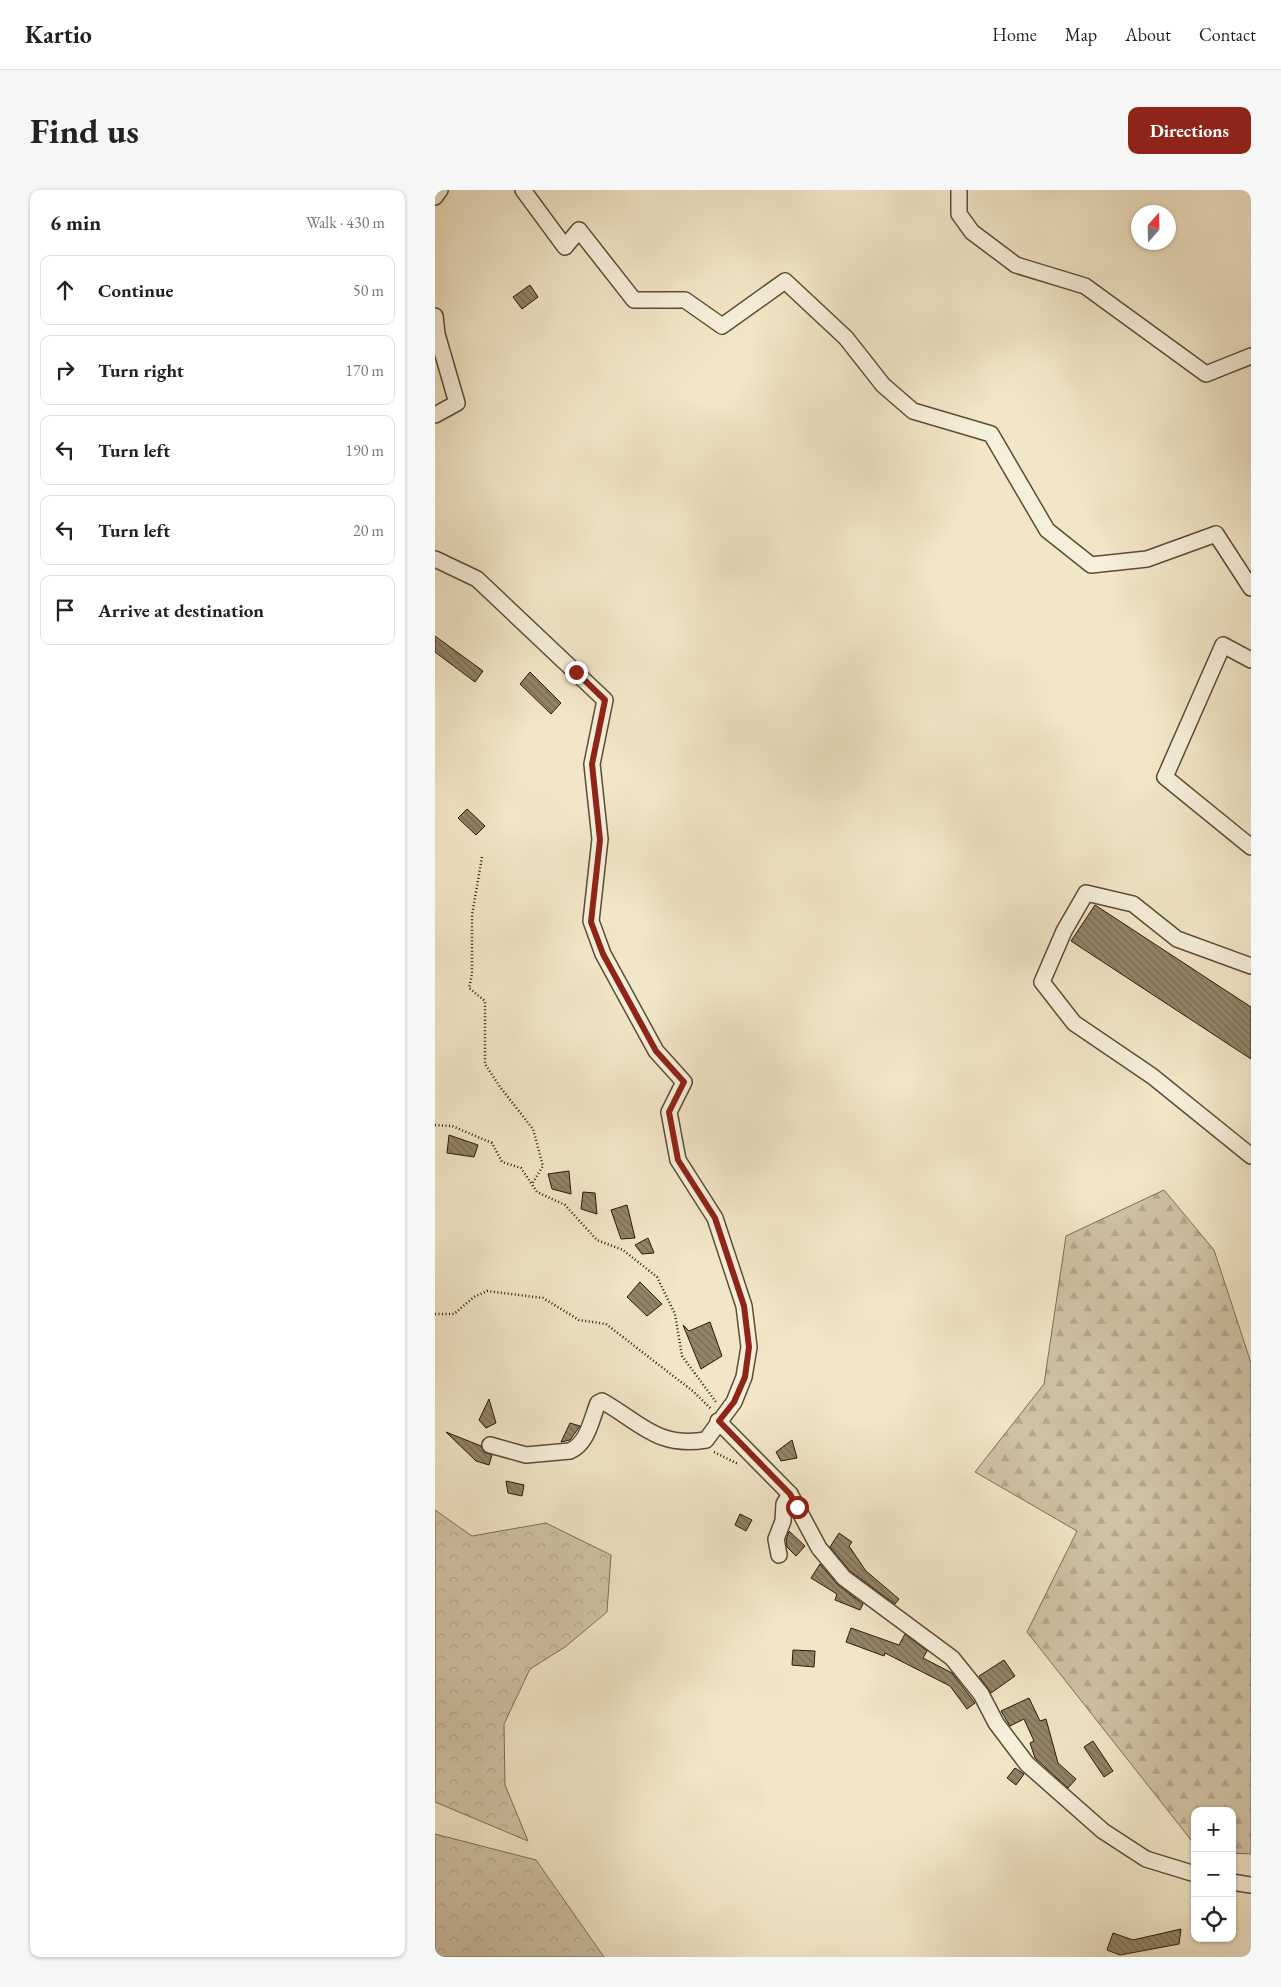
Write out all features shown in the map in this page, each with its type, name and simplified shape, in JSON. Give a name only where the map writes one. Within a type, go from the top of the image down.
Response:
[{"type":"street","points":[[435,197],[439,190]]},
{"type":"street","points":[[523,190],[565,247],[579,230],[634,300],[685,300],[722,326],[785,281],[846,338],[883,385],[913,411],[991,434],[1047,530],[1091,565],[1147,559],[1216,534],[1251,588]]},
{"type":"street","points":[[959,190],[959,214],[972,232],[1016,265],[1085,286],[1205,374],[1251,356]]},
{"type":"street","points":[[435,316],[437,334],[457,403],[435,415]]},
{"type":"street","points":[[435,560],[477,579],[605,700],[592,764],[600,840],[591,922],[603,954],[656,1051],[684,1082],[669,1112],[678,1160],[715,1218],[745,1314],[749,1347],[745,1377],[734,1402],[707,1440],[687,1443],[669,1440],[648,1431],[602,1401],[598,1403],[585,1437],[570,1451],[526,1455],[491,1445]]},
{"type":"street","points":[[1251,660],[1223,645],[1165,777],[1251,847]]},
{"type":"street","points":[[1251,966],[1177,939],[1133,904],[1086,893],[1064,931],[1042,982],[1074,1022],[1152,1076],[1251,1156]]},
{"type":"street","points":[[722,1417],[790,1494],[819,1548],[844,1578],[952,1658],[981,1694],[996,1723],[1027,1764],[1108,1835],[1146,1859],[1191,1873]]},
{"type":"street","points":[[779,1555],[776,1539],[783,1520],[784,1504],[790,1494]]},
{"type":"street","points":[[1236,1883],[1251,1885]]},
{"type":"path","points":[[481,857],[472,915],[472,974],[469,988],[485,1001],[485,1064],[500,1087],[533,1129],[543,1166],[532,1184]]},
{"type":"path","points":[[435,1125],[452,1126],[492,1143],[502,1162],[521,1168],[537,1192],[565,1205],[597,1240],[623,1250],[657,1277],[675,1314],[682,1356],[722,1417]]},
{"type":"path","points":[[435,1314],[454,1314],[474,1297],[487,1291],[543,1298],[579,1320],[606,1324],[694,1392],[722,1417]]},
{"type":"path","points":[[712,1451],[741,1466]]},
{"type":"green space","points":[[1164,1190],[1214,1250],[1251,1363],[1251,1854],[1236,1853],[1236,1807],[1191,1807],[1191,1840],[1027,1632],[1077,1531],[975,1472],[1044,1384],[1066,1236]]},
{"type":"green space","points":[[435,1510],[472,1536],[546,1523],[611,1555],[607,1612],[565,1647],[530,1669],[504,1724],[505,1785],[528,1841],[435,1802]]},
{"type":"green space","points":[[435,1834],[536,1860],[604,1957],[435,1957]]},
{"type":"building","points":[[530,285],[538,297],[522,309],[513,297]]},
{"type":"building","points":[[435,636],[483,671],[475,682],[435,652]]},
{"type":"building","points":[[530,672],[561,703],[551,714],[520,684]]},
{"type":"building","points":[[467,809],[485,826],[476,835],[458,818]]},
{"type":"building","points":[[1095,905],[1251,1007],[1251,1059],[1071,941]]},
{"type":"building","points":[[449,1135],[478,1145],[474,1157],[447,1153]]},
{"type":"building","points":[[569,1171],[571,1194],[552,1189],[548,1174]]},
{"type":"building","points":[[583,1192],[595,1193],[597,1214],[581,1209]]},
{"type":"building","points":[[627,1205],[635,1238],[621,1239],[611,1210]]},
{"type":"building","points":[[648,1238],[654,1253],[642,1254],[635,1245]]},
{"type":"building","points":[[640,1282],[662,1304],[647,1316],[627,1297]]},
{"type":"building","points":[[710,1322],[722,1356],[701,1369],[683,1325],[689,1331]]},
{"type":"building","points":[[489,1399],[496,1423],[486,1428],[479,1420]]},
{"type":"building","points":[[570,1423],[580,1426],[570,1440],[561,1442]]},
{"type":"building","points":[[446,1432],[481,1446],[484,1452],[492,1455],[489,1465],[476,1461]]},
{"type":"building","points":[[792,1440],[797,1458],[781,1461],[776,1452]]},
{"type":"building","points":[[506,1481],[524,1485],[522,1496],[508,1493]]},
{"type":"building","points":[[740,1514],[752,1520],[746,1531],[735,1525]]},
{"type":"building","points":[[789,1531],[805,1546],[796,1556],[787,1547],[786,1540]]},
{"type":"building","points":[[839,1533],[852,1542],[849,1546],[866,1571],[899,1599],[895,1604],[850,1571],[830,1547]]},
{"type":"building","points":[[820,1564],[838,1585],[863,1604],[860,1610],[835,1600],[837,1594],[811,1578]]},
{"type":"building","points":[[851,1628],[899,1645],[905,1634],[927,1651],[923,1658],[952,1673],[975,1703],[967,1709],[950,1686],[885,1653],[884,1656],[846,1642]]},
{"type":"building","points":[[793,1650],[815,1651],[814,1667],[792,1665]]},
{"type":"building","points":[[1004,1660],[1015,1676],[991,1693],[979,1676]]},
{"type":"building","points":[[1029,1698],[1040,1721],[1046,1719],[1058,1763],[1076,1779],[1068,1788],[1035,1758],[1030,1743],[1034,1741],[1024,1719],[1010,1726],[1001,1711]]},
{"type":"building","points":[[1093,1741],[1113,1771],[1104,1777],[1084,1747]]},
{"type":"building","points":[[1015,1768],[1024,1774],[1016,1785],[1007,1778]]},
{"type":"building","points":[[1181,1929],[1179,1944],[1120,1955],[1107,1950],[1113,1933],[1133,1940]]},
{"type":"route","points":[[576,672],[605,700],[592,764],[600,840],[591,922],[603,954],[656,1051],[684,1082],[669,1112],[678,1160],[715,1218],[744,1306],[749,1347],[745,1377],[734,1402],[719,1421],[790,1494],[797,1507]]}]
